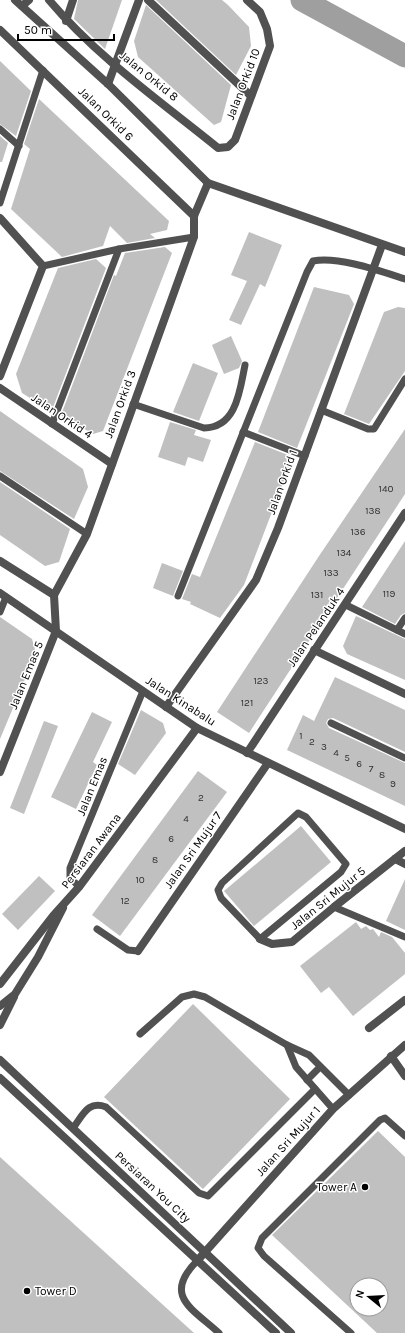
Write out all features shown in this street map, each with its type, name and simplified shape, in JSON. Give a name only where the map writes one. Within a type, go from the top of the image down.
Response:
[{"type":"street","points":[[15,0],[108,84],[208,182],[405,252]]},
{"type":"street","points":[[22,6],[29,0]]},
{"type":"street","name":"Jalan Orkid 8","points":[[49,0],[66,20],[116,65],[218,148]]},
{"type":"street","points":[[66,20],[73,0]]},
{"type":"street","points":[[108,84],[139,0]]},
{"type":"street","points":[[148,0],[251,96]]},
{"type":"street","name":"Jalan Orkid 10","points":[[218,148],[228,147],[235,140],[270,46],[267,29],[260,12],[247,0]]},
{"type":"street","name":"Jalan Orkid 6","points":[[0,30],[194,216]]},
{"type":"street","name":"Jalan Orkid 3","points":[[54,595],[87,534],[194,238],[194,216],[208,182]]},
{"type":"street","points":[[0,218],[43,266],[0,376]]},
{"type":"street","name":"Jalan Orkid 1","points":[[166,707],[256,580],[278,528],[382,245]]},
{"type":"street","name":"Jalan Orkid 4","points":[[0,388],[112,464]]},
{"type":"street","name":"Jalan Pelanduk 4","points":[[247,753],[314,650],[346,605],[405,513]]},
{"type":"street","points":[[0,561],[54,595],[56,631]]},
{"type":"street","name":"Jalan Kinabalu","points":[[3,595],[197,728],[405,829]]},
{"type":"street","name":"Jalan Emas 5","points":[[0,772],[56,631]]},
{"type":"street","points":[[314,650],[405,694]]},
{"type":"street","name":"Persiaran Awana","points":[[0,984],[53,916],[79,888],[197,728]]},
{"type":"street","name":"Jalan Sri Mujur 7","points":[[138,951],[268,763]]},
{"type":"street","name":"Jalan Sri Mujur 5","points":[[260,939],[272,944],[292,942],[334,907],[405,852]]},
{"type":"street","points":[[395,859],[405,864]]},
{"type":"street","points":[[0,1025],[15,994],[57,922],[65,904]]},
{"type":"street","points":[[0,1006],[15,994]]},
{"type":"street","points":[[369,1028],[405,1000]]},
{"type":"street","name":"Jalan Sri Mujur 1","points":[[197,1261],[333,1109],[405,1044]]},
{"type":"street","points":[[391,1056],[405,1076]]},
{"type":"street","name":"Persiaran You City","points":[[0,1060],[291,1333]]},
{"type":"street","name":"Persiaran You City","points":[[0,1078],[276,1333]]},
{"type":"lane","points":[[0,203],[43,70]]},
{"type":"lane","points":[[0,129],[18,146]]},
{"type":"lane","points":[[43,266],[119,249],[194,238]]},
{"type":"lane","points":[[52,424],[119,249]]},
{"type":"lane","points":[[178,596],[307,272],[313,261],[324,259],[374,269],[405,279]]},
{"type":"lane","points":[[133,404],[204,428],[210,428],[224,422],[230,415],[239,393],[245,365]]},
{"type":"lane","points":[[321,410],[368,429],[374,429],[405,379]]},
{"type":"lane","points":[[243,432],[304,456]]},
{"type":"lane","points":[[0,476],[87,534]]},
{"type":"lane","points":[[0,612],[3,595]]},
{"type":"lane","points":[[346,605],[405,634]]},
{"type":"lane","points":[[397,630],[405,618]]},
{"type":"lane","name":"Jalan Emas","points":[[79,888],[70,877],[70,868],[143,691]]},
{"type":"lane","points":[[331,724],[405,758]]},
{"type":"lane","points":[[298,813],[306,818],[346,864],[341,872],[260,939],[221,898],[218,890],[222,883],[298,813]]},
{"type":"lane","points":[[334,907],[405,938]]},
{"type":"lane","points":[[97,929],[128,950],[138,951]]},
{"type":"lane","points":[[140,1034],[182,996],[194,994],[216,1002],[288,1045],[309,1055],[349,1095]]},
{"type":"lane","points":[[288,1045],[296,1067],[333,1109]]},
{"type":"lane","points":[[307,1080],[320,1067]]},
{"type":"lane","points":[[72,1128],[89,1106],[97,1104],[106,1107],[199,1193],[208,1196],[315,1089]]},
{"type":"lane","points":[[351,1333],[264,1256],[258,1248],[262,1238],[380,1120],[385,1118],[405,1136]]},
{"type":"lane","points":[[197,1261],[184,1275],[180,1288],[182,1297],[188,1306],[219,1333]]},
{"type":"building","points":[[78,0],[122,0],[105,49],[74,19]]},
{"type":"building","points":[[156,0],[222,0],[228,5],[249,27],[251,46],[236,75]]},
{"type":"building","points":[[146,5],[231,85],[221,122],[214,125],[138,57],[134,41]]},
{"type":"building","points":[[0,61],[31,91],[16,136],[0,124]]},
{"type":"building","points":[[39,99],[169,221],[167,230],[150,234],[155,238],[127,243],[110,226],[103,246],[62,257],[11,209],[30,149],[24,144]]},
{"type":"building","points":[[0,136],[8,143],[2,162],[0,162]]},
{"type":"building","points":[[249,232],[282,245],[265,287],[260,284],[241,325],[229,320],[247,281],[231,275]]},
{"type":"building","points":[[165,247],[172,253],[103,431],[93,434],[61,415],[114,275],[116,276],[125,253]]},
{"type":"building","points":[[96,259],[106,268],[52,410],[50,408],[49,410],[22,393],[16,374],[58,268]]},
{"type":"building","points":[[314,287],[349,295],[354,304],[297,448],[258,432]]},
{"type":"building","points":[[398,307],[405,308],[405,371],[369,424],[344,414],[384,312]]},
{"type":"building","points":[[231,336],[242,361],[239,368],[224,374],[212,345]]},
{"type":"building","points":[[193,363],[218,373],[199,421],[173,412]]},
{"type":"building","points":[[0,411],[83,469],[88,487],[74,519],[0,471]]},
{"type":"building","points":[[170,422],[196,430],[194,435],[211,440],[203,462],[188,457],[185,466],[158,457]]},
{"type":"building","points":[[405,429],[405,494],[249,733],[217,712],[319,556]]},
{"type":"building","points":[[255,442],[293,457],[244,585],[220,618],[190,604],[191,602],[182,599],[192,574],[200,577]]},
{"type":"building","points":[[0,482],[70,529],[59,562],[45,566],[0,535]]},
{"type":"building","points":[[405,541],[405,613],[401,615],[395,624],[362,607]]},
{"type":"building","points":[[162,563],[183,571],[173,596],[153,588]]},
{"type":"building","points":[[356,616],[405,639],[405,680],[347,654],[343,646]]},
{"type":"building","points":[[0,617],[32,639],[36,653],[0,739]]},
{"type":"building","points":[[335,677],[405,710],[405,752],[333,718],[328,719],[326,723],[329,728],[405,763],[405,806],[287,750],[303,715],[314,721]]},
{"type":"building","points":[[141,710],[163,723],[166,733],[135,775],[118,764]]},
{"type":"building","points":[[92,712],[112,722],[93,762],[97,765],[76,809],[51,797]]},
{"type":"building","points":[[44,721],[58,726],[24,814],[10,808]]},
{"type":"building","points":[[198,771],[227,792],[120,936],[92,915]]},
{"type":"building","points":[[301,826],[331,862],[254,926],[224,891]]},
{"type":"building","points":[[39,876],[55,891],[18,930],[2,914]]},
{"type":"building","points":[[405,879],[405,930],[386,921]]},
{"type":"building","points":[[356,922],[361,929],[366,926],[370,930],[373,929],[379,937],[381,932],[392,937],[405,953],[405,974],[353,1016],[329,987],[321,993],[300,966]]},
{"type":"building","points":[[193,1004],[290,1099],[203,1189],[104,1097]]},
{"type":"building","points":[[378,1131],[405,1157],[405,1333],[377,1333],[360,1317],[389,1317],[389,1277],[349,1277],[349,1307],[272,1235]]},
{"type":"building","points":[[0,1157],[194,1333],[0,1333]]},
{"type":"waterway","points":[[302,0],[405,56]]},
{"type":"place","name":"Tower A","points":[[365,1187]]},
{"type":"place","name":"Tower D","points":[[27,1291]]}]
